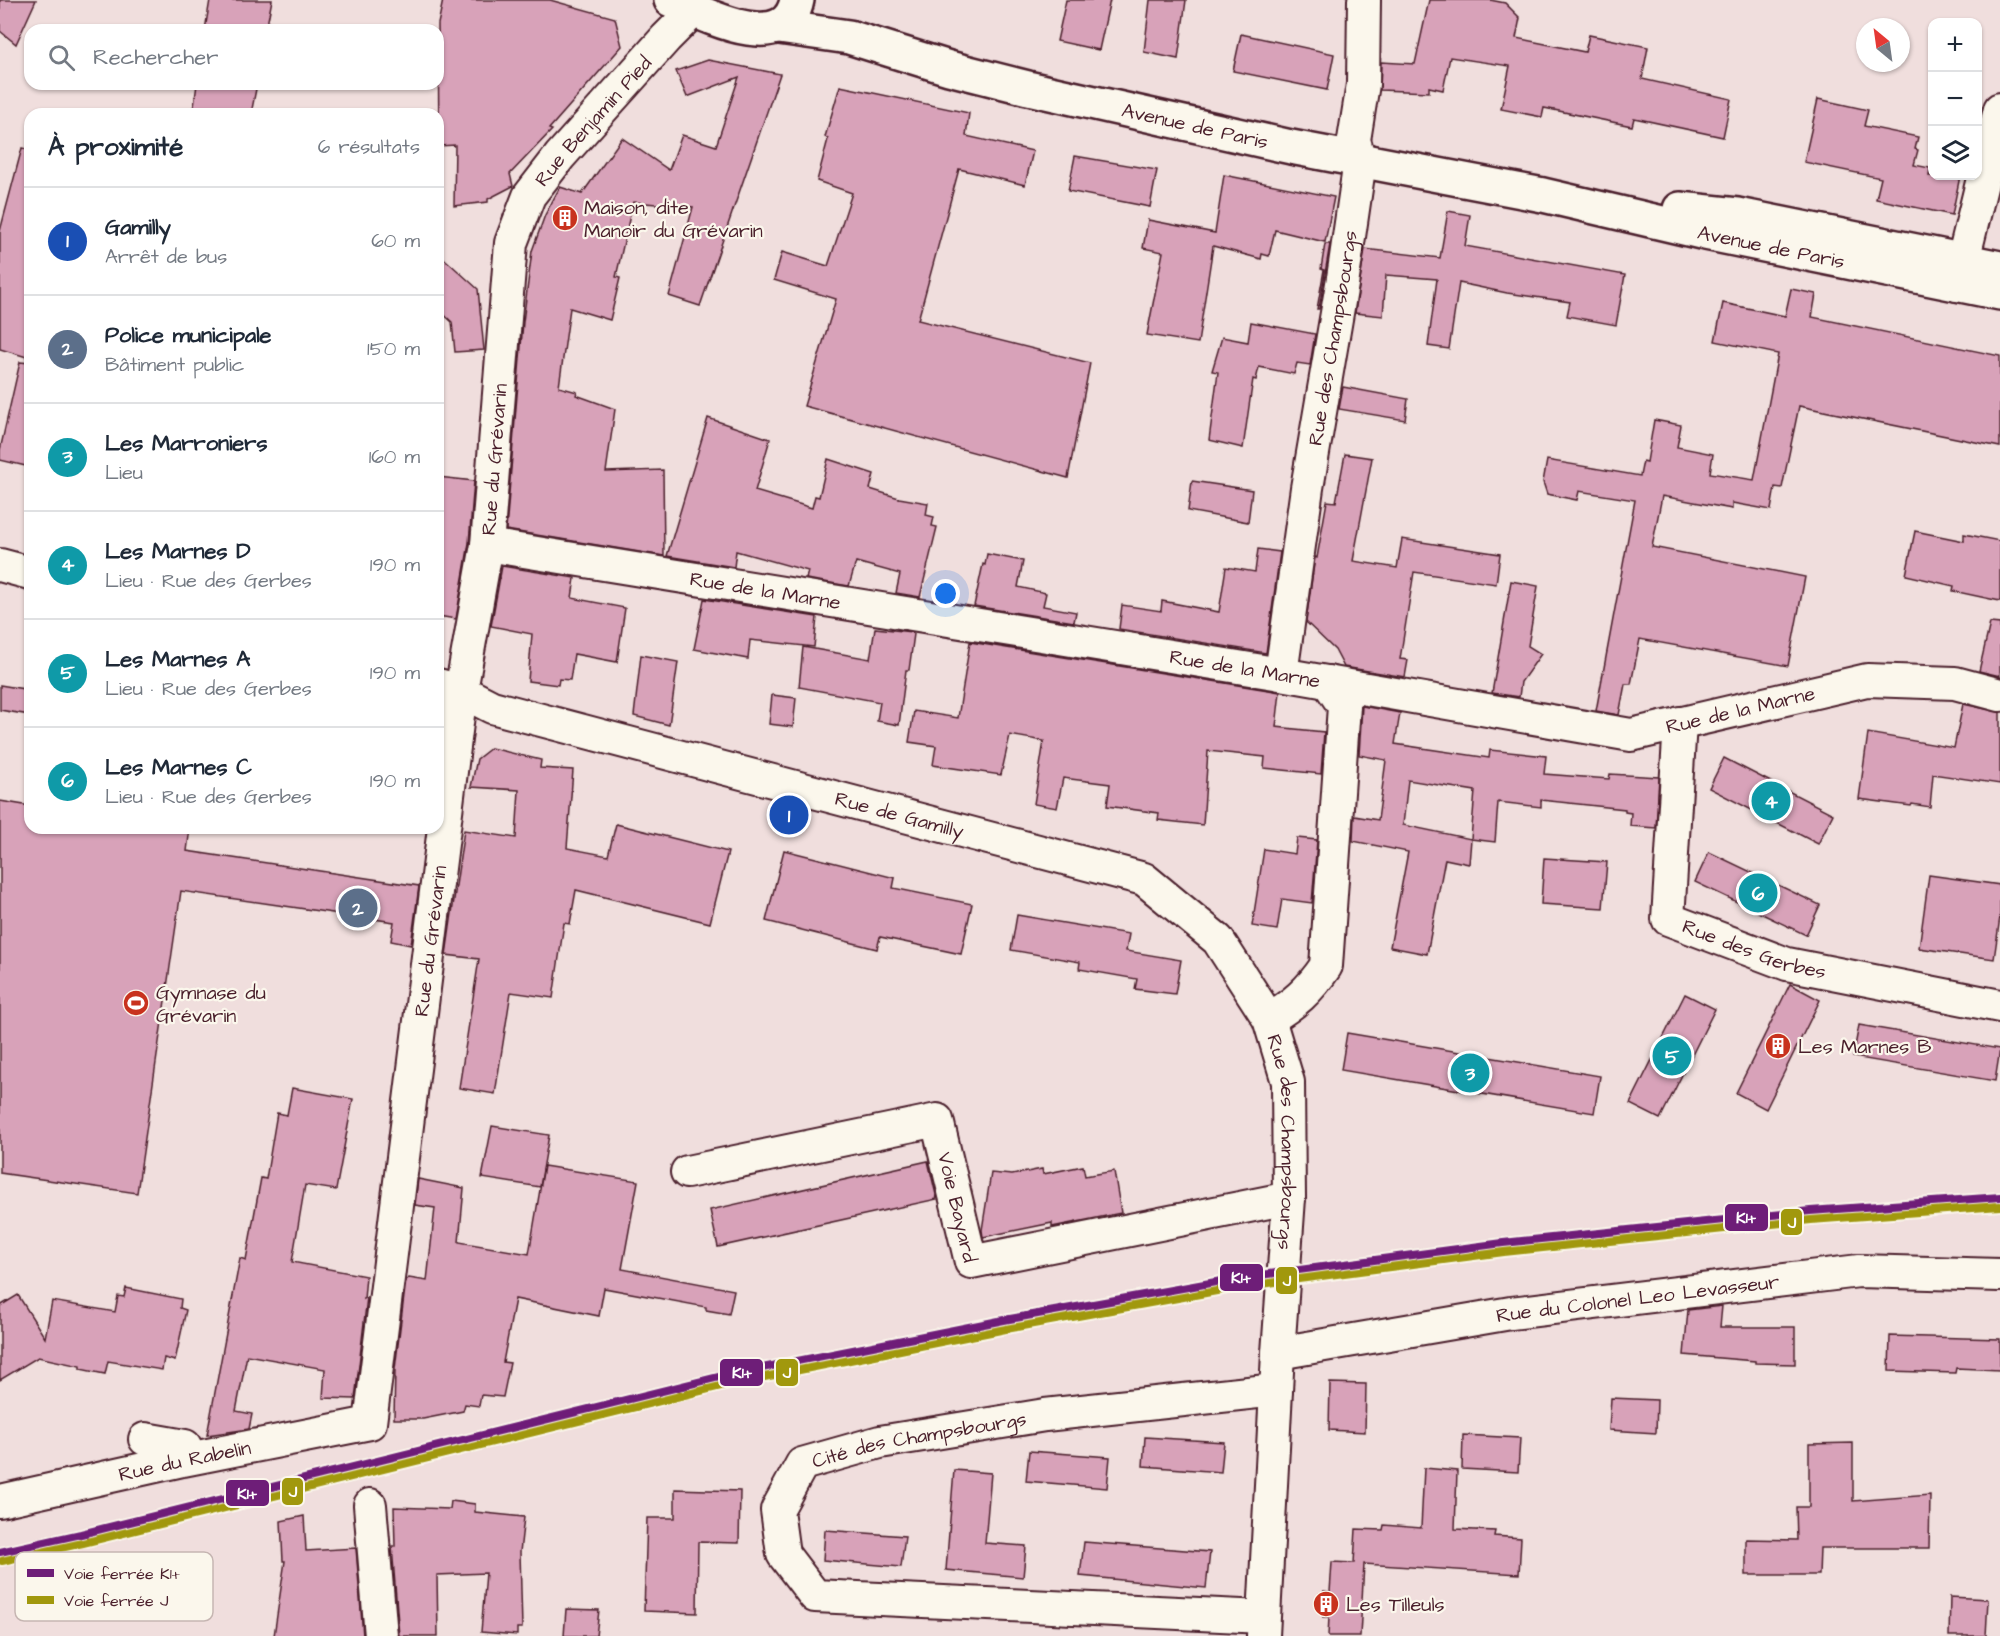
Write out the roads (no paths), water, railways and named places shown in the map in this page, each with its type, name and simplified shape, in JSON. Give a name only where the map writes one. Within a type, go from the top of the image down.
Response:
[{"type":"main road","points":[[779,27],[793,14],[797,0]]},
{"type":"main road","name":"Avenue de Paris","points":[[810,0],[849,37]]},
{"type":"main road","name":"Avenue de Paris","points":[[683,5],[745,28],[766,30],[779,27],[849,37],[949,68],[1028,88],[1360,160],[1543,195],[1705,233],[1960,272],[2000,268]]},
{"type":"main road","name":"Avenue de Paris","points":[[1960,272],[2000,293]]},
{"type":"street","name":"Rue des Champsbourgs","points":[[1281,674],[1307,488],[1340,299],[1360,160],[1354,140],[1364,84],[1364,0]]},
{"type":"street","name":"Rue Benjamin Pied","points":[[511,243],[529,196],[560,156],[666,38],[683,5]]},
{"type":"street","points":[[1960,272],[2000,109]]},
{"type":"street","name":"Rue du Grévarin","points":[[444,743],[449,688],[488,545],[511,243]]},
{"type":"street","name":"Rue de la Marne","points":[[488,545],[1281,674],[1631,735],[1867,680],[1955,683],[2000,694]]},
{"type":"street","points":[[0,565],[24,571]]},
{"type":"street","name":"Rue des Champsbourgs","points":[[1263,1627],[1278,1345],[1289,1198],[1288,1082],[1269,1019],[1292,1005],[1311,988],[1326,966],[1344,705],[1328,682]]},
{"type":"street","name":"Rue de Gamilly","points":[[449,688],[492,707],[1144,879],[1218,940],[1269,1019]]},
{"type":"street","name":"Rue des Gerbes","points":[[1680,723],[1668,919],[1787,964],[2000,1006]]},
{"type":"street","name":"Rue du Grévarin","points":[[370,1424],[416,1052],[436,834]]},
{"type":"street","name":"Voie Bayard","points":[[687,1172],[937,1120],[971,1262],[1289,1198]]},
{"type":"street","name":"Rue du Colonel Leo Levasseur","points":[[1278,1345],[1511,1312],[1859,1271],[2000,1275]]},
{"type":"street","name":"Cité des Champsbourgs","points":[[1263,1627],[816,1596],[783,1554],[777,1510],[802,1464],[880,1442],[1045,1415],[1276,1390]]},
{"type":"street","name":"Rue du Rabelin","points":[[0,1501],[185,1448],[370,1424]]},
{"type":"street","points":[[145,1440],[185,1448]]},
{"type":"street","points":[[370,1505],[381,1636]]},
{"type":"rail line","name":"K1+","points":[[0,1552],[727,1375],[1004,1320],[1238,1278],[1503,1243],[1810,1211],[2000,1197]]},
{"type":"rail line","name":"J","points":[[42,1552],[729,1384],[1006,1329],[1239,1287],[1504,1252],[1811,1220],[2000,1206]]},
{"type":"rail line","name":"J","points":[[2,1561],[15,1558]]},
{"type":"place","name":"Maison, dite Manoir du Grévarin","points":[[565,218]]},
{"type":"place","name":"Les Marnes D","points":[[1771,801]]},
{"type":"place","name":"Gamilly","points":[[789,815]]},
{"type":"place","name":"Les Marnes C","points":[[1758,893]]},
{"type":"place","name":"Police municipale","points":[[358,908]]},
{"type":"place","name":"Gymnase du Grévarin","points":[[136,1003]]},
{"type":"place","name":"Les Marnes B","points":[[1778,1046]]},
{"type":"place","name":"Les Marnes A","points":[[1672,1056]]},
{"type":"place","name":"Les Marroniers","points":[[1470,1073]]},
{"type":"place","name":"Les Tilleuls","points":[[1326,1604]]}]
